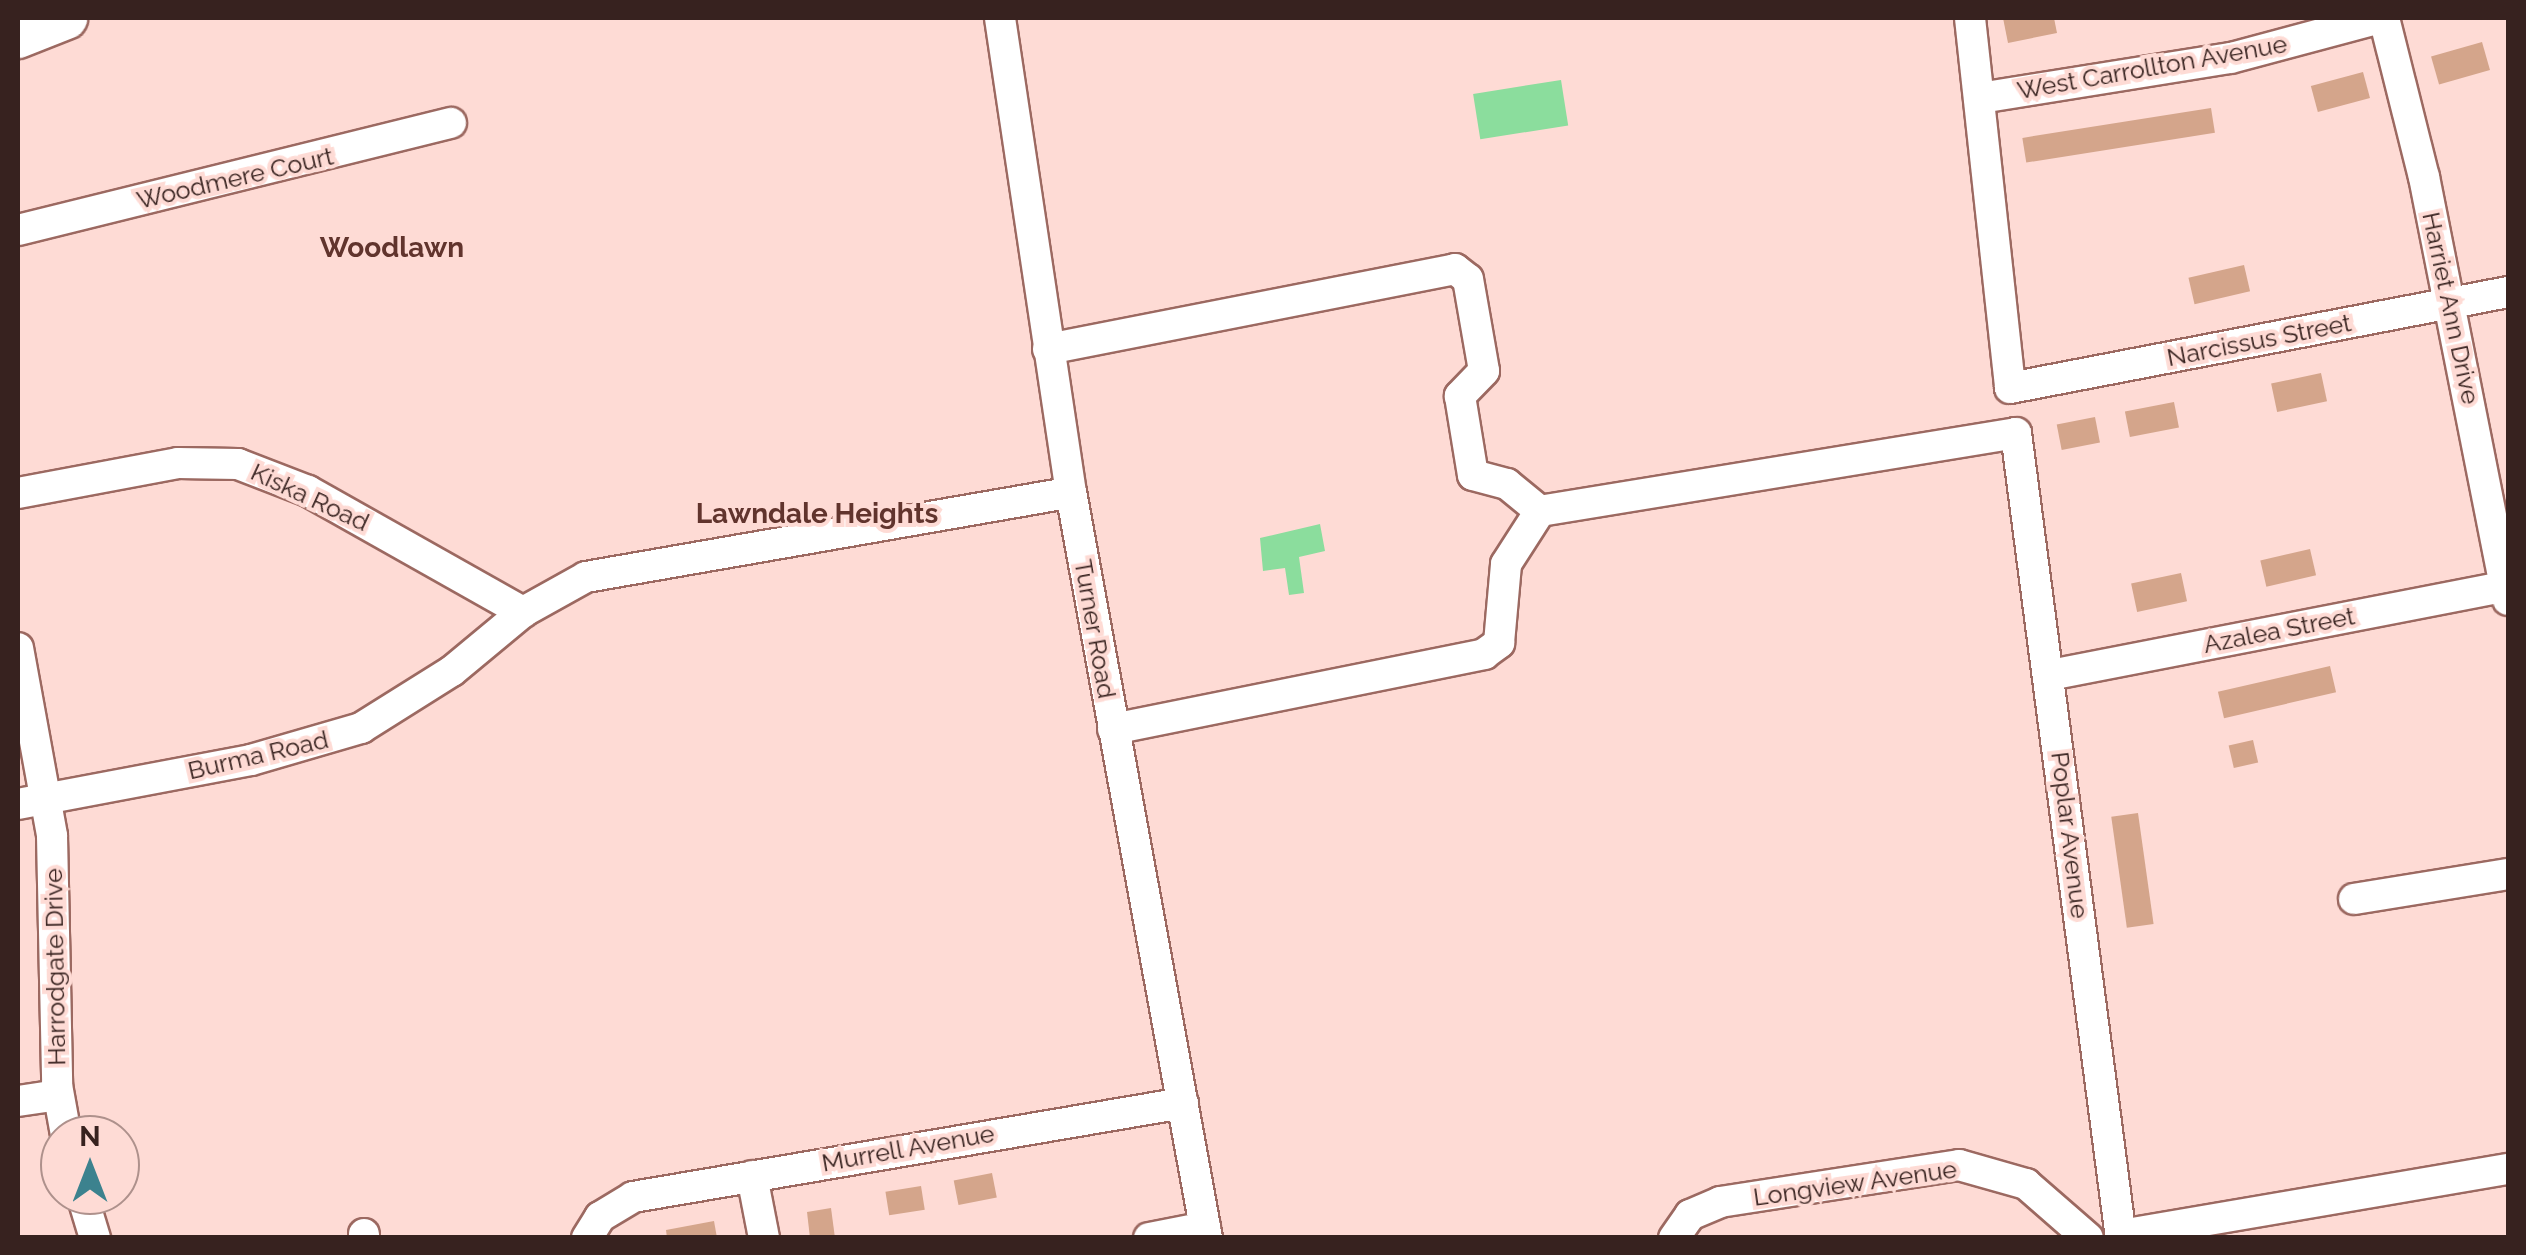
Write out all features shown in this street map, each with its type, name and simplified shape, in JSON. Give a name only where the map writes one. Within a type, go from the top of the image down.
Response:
[{"type":"highway","points":[[18,37],[66,18]]},
{"type":"street","name":"Turner Road","points":[[1000,18],[1071,492],[1206,1232]]},
{"type":"street","points":[[1970,18],[1980,98]]},
{"type":"street","name":"West Carrollton Avenue","points":[[1980,98],[2231,58],[2382,18]]},
{"type":"street","name":"Harriet Ann Drive","points":[[2382,18],[2450,302],[2508,591]]},
{"type":"street","name":"Narcissus Street","points":[[1980,98],[2010,388],[2508,292]]},
{"type":"street","name":"Woodmere Court","points":[[18,230],[451,122]]},
{"type":"street","points":[[1048,349],[1455,268],[1468,279],[1484,371],[1460,396],[1473,475],[1507,484],[1540,511],[1506,564],[1498,643],[1484,654],[1113,729]]},
{"type":"street","name":"Poplar Avenue","points":[[1540,511],[2016,433],[2121,1236]]},
{"type":"street","name":"Kiska Road","points":[[18,494],[178,464],[238,464],[308,491],[523,612]]},
{"type":"street","name":"Burma Road","points":[[32,801],[336,738],[397,709],[556,590],[612,570],[1071,492]]},
{"type":"street","name":"Azalea Street","points":[[2050,674],[2508,591]]},
{"type":"street","name":"Harrodgate Drive","points":[[18,648],[32,801],[58,916],[58,1095],[62,1115]]},
{"type":"street","points":[[2354,898],[2508,874]]},
{"type":"street","points":[[18,1101],[58,1095]]},
{"type":"street","name":"Murrell Avenue","points":[[587,1238],[600,1217],[633,1197],[1182,1102]]},
{"type":"street","name":"Longview Avenue","points":[[1674,1238],[1690,1216],[1720,1202],[1959,1165],[2026,1184],[2088,1238]]},
{"type":"street","points":[[2121,1236],[2508,1169]]},
{"type":"street","points":[[752,1176],[764,1238]]},
{"type":"street","points":[[1149,1238],[1206,1232]]},
{"type":"green space","points":[[1561,80],[1568,125],[1480,139],[1473,94]]},
{"type":"green space","points":[[1320,524],[1325,551],[1299,557],[1304,593],[1289,595],[1285,568],[1263,571],[1260,538]]},
{"type":"building","points":[[2003,18],[2054,18],[2057,33],[2008,43]]},
{"type":"building","points":[[2482,42],[2490,70],[2439,84],[2431,57]]},
{"type":"building","points":[[2363,72],[2370,98],[2318,112],[2311,86]]},
{"type":"building","points":[[2211,108],[2215,133],[2026,163],[2022,138]]},
{"type":"building","points":[[2244,265],[2250,291],[2195,304],[2188,278]]},
{"type":"building","points":[[2321,373],[2327,401],[2277,412],[2271,384]]},
{"type":"building","points":[[2174,402],[2179,428],[2130,437],[2125,412]]},
{"type":"building","points":[[2095,417],[2100,443],[2062,450],[2057,424]]},
{"type":"building","points":[[2310,549],[2316,575],[2266,587],[2260,560]]},
{"type":"building","points":[[2181,573],[2187,601],[2137,612],[2131,584]]},
{"type":"building","points":[[2330,666],[2336,692],[2224,718],[2218,692]]},
{"type":"building","points":[[2253,740],[2258,762],[2234,768],[2229,746]]},
{"type":"building","points":[[2138,813],[2154,924],[2127,928],[2111,817]]},
{"type":"building","points":[[992,1173],[997,1198],[958,1205],[954,1180]]},
{"type":"building","points":[[921,1186],[925,1210],[889,1215],[885,1192]]},
{"type":"building","points":[[831,1208],[835,1238],[810,1238],[807,1212]]},
{"type":"building","points":[[714,1221],[717,1238],[667,1238],[666,1230]]},
{"type":"district","name":"Woodlawn","points":[[392,248]]},
{"type":"district","name":"Lawndale Heights","points":[[817,514]]}]
